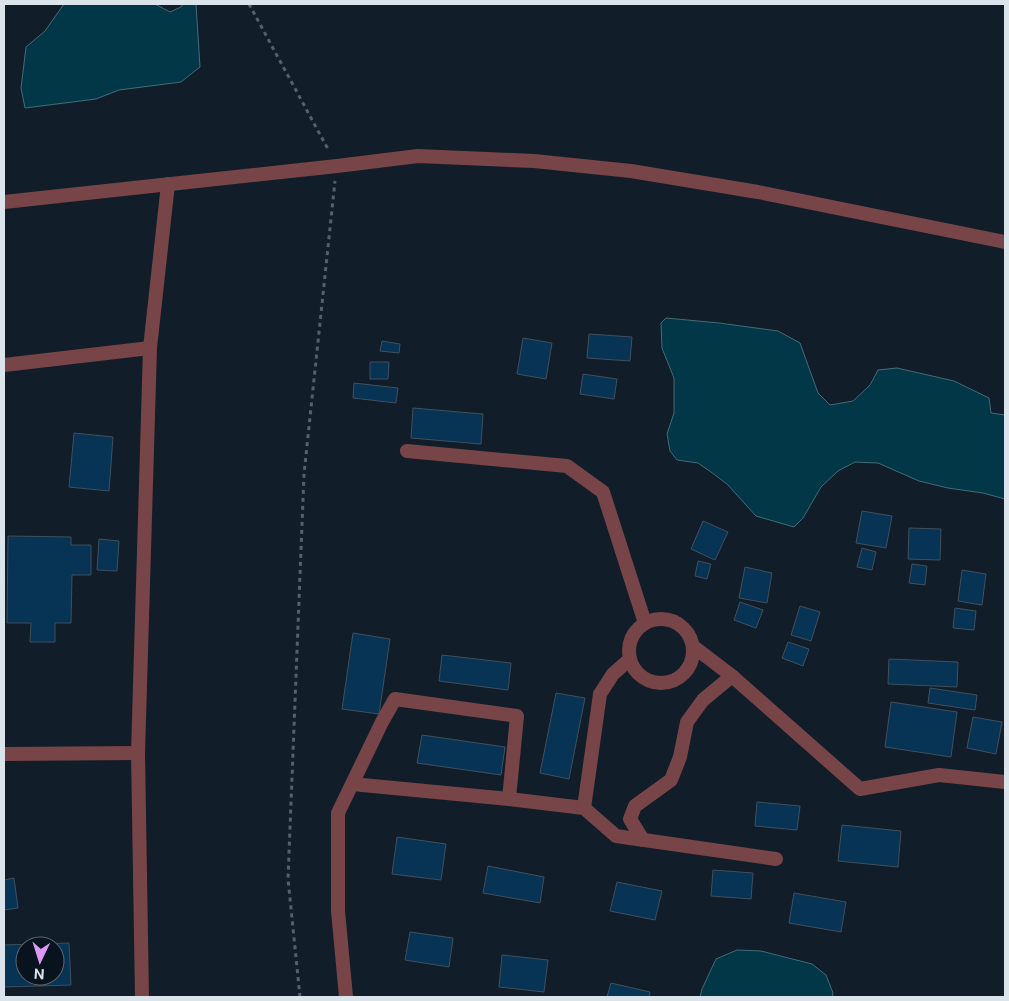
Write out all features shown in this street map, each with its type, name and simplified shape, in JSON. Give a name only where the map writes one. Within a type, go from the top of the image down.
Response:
[{"type":"street","points":[[4,202],[418,156],[534,160],[631,171],[758,192],[1005,242]]},
{"type":"street","points":[[142,997],[138,753],[150,348],[168,184]]},
{"type":"street","points":[[4,365],[150,348]]},
{"type":"street","points":[[407,451],[567,466],[603,492],[646,622]]},
{"type":"street","points":[[666,618],[685,628],[691,637],[694,648],[689,668],[682,676],[662,683],[651,681],[635,669],[630,659],[629,648],[631,638],[637,629],[646,622],[666,618]]},
{"type":"street","points":[[694,648],[732,676],[860,789],[939,775],[1005,782]]},
{"type":"street","points":[[584,808],[600,694],[614,674],[630,659]]},
{"type":"street","points":[[643,840],[630,819],[635,806],[671,780],[680,757],[687,722],[703,700],[732,676]]},
{"type":"street","points":[[346,997],[338,911],[338,814],[395,699],[517,716],[509,799]]},
{"type":"street","points":[[4,754],[138,753]]},
{"type":"street","points":[[352,784],[584,808],[616,836],[776,859]]},
{"type":"path","points":[[249,4],[337,166],[304,494],[288,878],[300,997]]},
{"type":"water","points":[[64,4],[155,4],[170,12],[181,7],[183,4],[196,4],[200,67],[181,82],[119,90],[96,99],[25,108],[21,88],[26,47],[45,31]]},
{"type":"water","points":[[666,318],[778,331],[800,343],[818,393],[830,405],[853,401],[870,385],[878,370],[897,368],[954,381],[989,398],[991,413],[1005,415],[1005,499],[919,481],[878,463],[855,462],[838,471],[821,487],[803,518],[794,527],[756,516],[727,484],[698,463],[677,460],[670,451],[667,434],[674,413],[674,378],[662,348],[661,323]]},
{"type":"water","points":[[737,950],[761,951],[812,964],[826,975],[833,993],[832,997],[700,997],[716,959]]},
{"type":"building","points":[[589,334],[632,337],[630,361],[587,358]]},
{"type":"building","points":[[523,338],[552,343],[546,379],[517,374]]},
{"type":"building","points":[[382,341],[400,344],[399,353],[380,351]]},
{"type":"building","points":[[370,362],[389,362],[388,379],[370,379]]},
{"type":"building","points":[[583,374],[617,379],[614,399],[580,394]]},
{"type":"building","points":[[354,383],[398,388],[396,403],[353,398]]},
{"type":"building","points":[[413,408],[483,414],[481,444],[411,438]]},
{"type":"building","points":[[74,433],[113,437],[109,491],[69,487]]},
{"type":"building","points":[[862,511],[892,516],[886,548],[856,543]]},
{"type":"building","points":[[703,521],[728,532],[715,560],[691,549]]},
{"type":"building","points":[[909,528],[941,529],[940,560],[908,559]]},
{"type":"building","points":[[8,536],[71,537],[71,545],[91,545],[91,575],[72,575],[71,623],[55,623],[55,642],[30,642],[31,623],[7,623]]},
{"type":"building","points":[[99,539],[119,541],[117,571],[97,570]]},
{"type":"building","points":[[862,548],[876,552],[872,570],[857,567]]},
{"type":"building","points":[[698,561],[711,564],[707,579],[695,576]]},
{"type":"building","points":[[912,564],[927,566],[925,585],[909,583]]},
{"type":"building","points":[[745,567],[772,573],[767,603],[739,598]]},
{"type":"building","points":[[962,570],[986,574],[982,605],[958,601]]},
{"type":"building","points":[[740,602],[763,610],[756,628],[734,620]]},
{"type":"building","points":[[800,606],[820,612],[811,641],[791,635]]},
{"type":"building","points":[[955,608],[976,611],[974,630],[953,628]]},
{"type":"building","points":[[353,633],[390,639],[379,714],[342,709]]},
{"type":"building","points":[[788,642],[809,649],[803,666],[782,658]]},
{"type":"building","points":[[442,655],[511,663],[508,690],[439,681]]},
{"type":"building","points":[[889,659],[958,662],[957,687],[888,684]]},
{"type":"building","points":[[930,688],[977,695],[975,710],[928,703]]},
{"type":"building","points":[[556,693],[585,698],[569,779],[540,773]]},
{"type":"building","points":[[891,702],[957,712],[951,757],[885,747]]},
{"type":"building","points":[[973,717],[1002,722],[996,754],[967,748]]},
{"type":"building","points":[[422,735],[505,747],[501,775],[417,763]]},
{"type":"building","points":[[757,802],[800,806],[797,830],[755,826]]},
{"type":"building","points":[[842,825],[901,831],[898,867],[838,861]]},
{"type":"building","points":[[397,837],[446,844],[441,880],[392,874]]},
{"type":"building","points":[[488,866],[544,877],[540,903],[483,893]]},
{"type":"building","points":[[713,870],[753,873],[751,899],[711,896]]},
{"type":"building","points":[[14,878],[18,908],[4,910],[4,880]]},
{"type":"building","points":[[617,882],[662,891],[655,920],[610,911]]},
{"type":"building","points":[[794,893],[846,902],[841,932],[789,923]]},
{"type":"building","points":[[410,932],[453,938],[449,967],[405,960]]},
{"type":"building","points":[[65,943],[69,943],[71,985],[65,985]]},
{"type":"building","points":[[4,945],[15,945],[15,986],[38,986],[4,987]]},
{"type":"building","points":[[502,955],[548,960],[544,992],[499,987]]},
{"type":"building","points":[[611,983],[650,992],[649,997],[607,997]]}]
